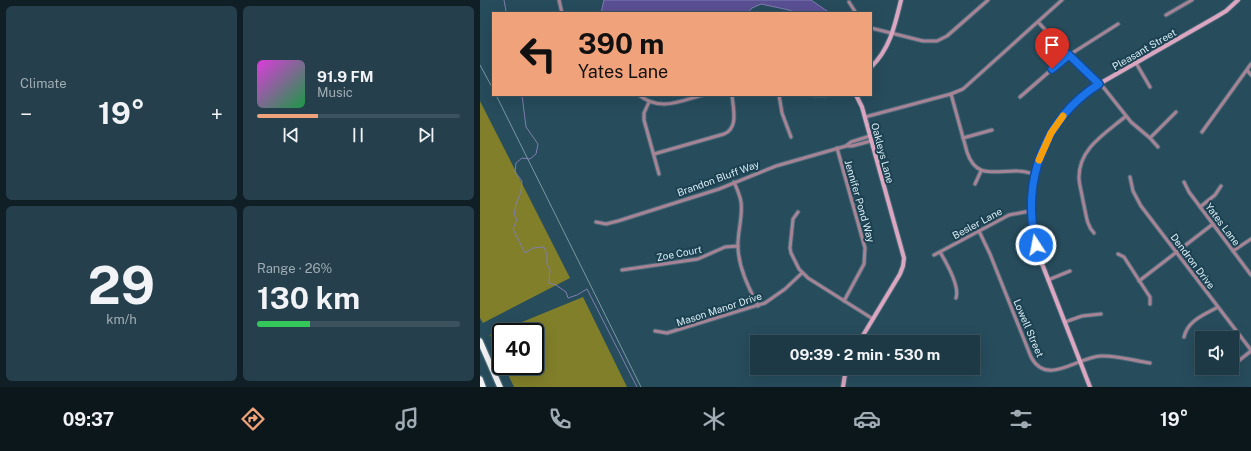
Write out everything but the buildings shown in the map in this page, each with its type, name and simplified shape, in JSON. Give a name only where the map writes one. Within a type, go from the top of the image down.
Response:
[{"type":"highway","points":[[480,341],[500,387]]},
{"type":"highway","points":[[480,379],[483,387]]},
{"type":"street","points":[[559,0],[562,12]]},
{"type":"street","points":[[872,67],[889,43],[901,0]]},
{"type":"street","points":[[872,28],[923,41],[937,40],[947,36],[988,0]]},
{"type":"street","name":"Oakleys Lane","points":[[862,335],[900,274],[904,258],[865,117],[958,92],[1062,0]]},
{"type":"street","points":[[1166,15],[1192,0]]},
{"type":"street","name":"Pleasant Street","points":[[1090,387],[1048,280],[1036,245],[1030,211],[1031,192],[1034,174],[1045,145],[1062,117],[1079,99],[1099,84],[1216,17],[1238,0]]},
{"type":"street","points":[[850,2],[855,12]]},
{"type":"street","points":[[1038,22],[1099,84],[1126,116],[1158,147]]},
{"type":"street","points":[[1020,97],[1069,55],[1118,24]]},
{"type":"street","points":[[1136,63],[1150,87]]},
{"type":"street","points":[[1202,132],[1251,64]]},
{"type":"street","points":[[1247,70],[1251,75]]},
{"type":"street","points":[[951,94],[969,158],[973,164],[982,171],[1018,171],[1034,174]]},
{"type":"street","points":[[640,96],[649,102],[664,105],[699,96]]},
{"type":"street","points":[[654,154],[724,134],[732,129],[734,123],[732,96]]},
{"type":"street","points":[[779,96],[782,113],[791,137]]},
{"type":"street","points":[[857,96],[862,106],[865,117]]},
{"type":"street","points":[[649,102],[644,113],[644,120],[659,174]]},
{"type":"street","points":[[1150,138],[1176,112]]},
{"type":"street","points":[[1094,233],[1089,227],[1080,184],[1081,163],[1085,153],[1092,144],[1126,116]]},
{"type":"street","points":[[963,138],[992,130]]},
{"type":"street","name":"Brandon Bluff Way","points":[[846,146],[851,142],[870,136]]},
{"type":"street","name":"Brandon Bluff Way","points":[[596,222],[606,224],[618,221],[719,189],[776,166],[837,148],[871,141]]},
{"type":"street","name":"Jennifer Pond Way","points":[[837,148],[865,248],[865,258],[862,269],[844,301]]},
{"type":"street","points":[[975,184],[982,171]]},
{"type":"street","name":"Dendron Drive","points":[[1130,177],[1133,191],[1138,201],[1251,350]]},
{"type":"street","points":[[734,182],[742,203],[738,254],[743,272],[758,306]]},
{"type":"street","name":"Yates Lane","points":[[1184,182],[1189,192],[1212,224],[1251,275]]},
{"type":"street","points":[[1200,207],[1215,196],[1221,186]]},
{"type":"street","name":"Besler Lane","points":[[934,255],[1009,215],[1030,211]]},
{"type":"street","points":[[798,212],[793,219],[790,248],[795,262],[802,273],[872,319]]},
{"type":"street","points":[[1139,280],[1177,253],[1212,224]]},
{"type":"street","name":"Lowell Street","points":[[979,231],[990,254],[1033,362],[1043,371],[1050,372],[1060,370],[1090,358],[1103,356],[1150,363]]},
{"type":"street","points":[[1233,251],[1251,239]]},
{"type":"street","name":"Zoe Court","points":[[622,270],[698,259],[725,247],[738,246]]},
{"type":"street","points":[[940,252],[955,285],[957,294],[956,298]]},
{"type":"street","points":[[1118,254],[1124,257],[1150,297],[1150,304]]},
{"type":"street","points":[[1048,280],[1070,271]]},
{"type":"street","name":"Mason Manor Drive","points":[[655,331],[668,333],[758,306],[773,298],[802,273]]},
{"type":"street","points":[[1184,337],[1190,324],[1218,307]]},
{"type":"street","points":[[1065,322],[1082,316],[1100,314]]},
{"type":"street","points":[[1239,360],[1251,350]]},
{"type":"street","points":[[843,387],[845,375]]},
{"type":"shaded area","points":[[604,0],[811,0],[829,12],[793,12],[761,4],[752,8],[749,12],[601,12]]},
{"type":"shaded area","points":[[480,101],[570,278],[483,323],[480,318]]},
{"type":"shaded area","points":[[583,297],[627,387],[514,387],[508,375],[544,375],[544,323],[519,323]]},
{"type":"waterway","points":[[504,0],[507,12]]},
{"type":"waterway","points":[[522,96],[526,127],[538,144],[536,154],[530,159],[522,158],[516,163],[515,172],[522,181],[521,192],[516,204],[514,215],[517,219],[513,229],[525,253],[533,248],[544,247],[547,255],[547,264],[550,270],[549,283],[556,285],[566,292],[568,298],[587,289],[637,387]]},
{"type":"railway","points":[[480,65],[492,87]]},
{"type":"railway","points":[[496,96],[641,387]]},
{"type":"slow traffic","points":[[1039,160],[1051,133],[1063,116]]},
{"type":"route","points":[[1036,245],[1030,211],[1034,172],[1039,158],[1051,133],[1069,108],[1099,84],[1069,55],[1052,69]]}]
